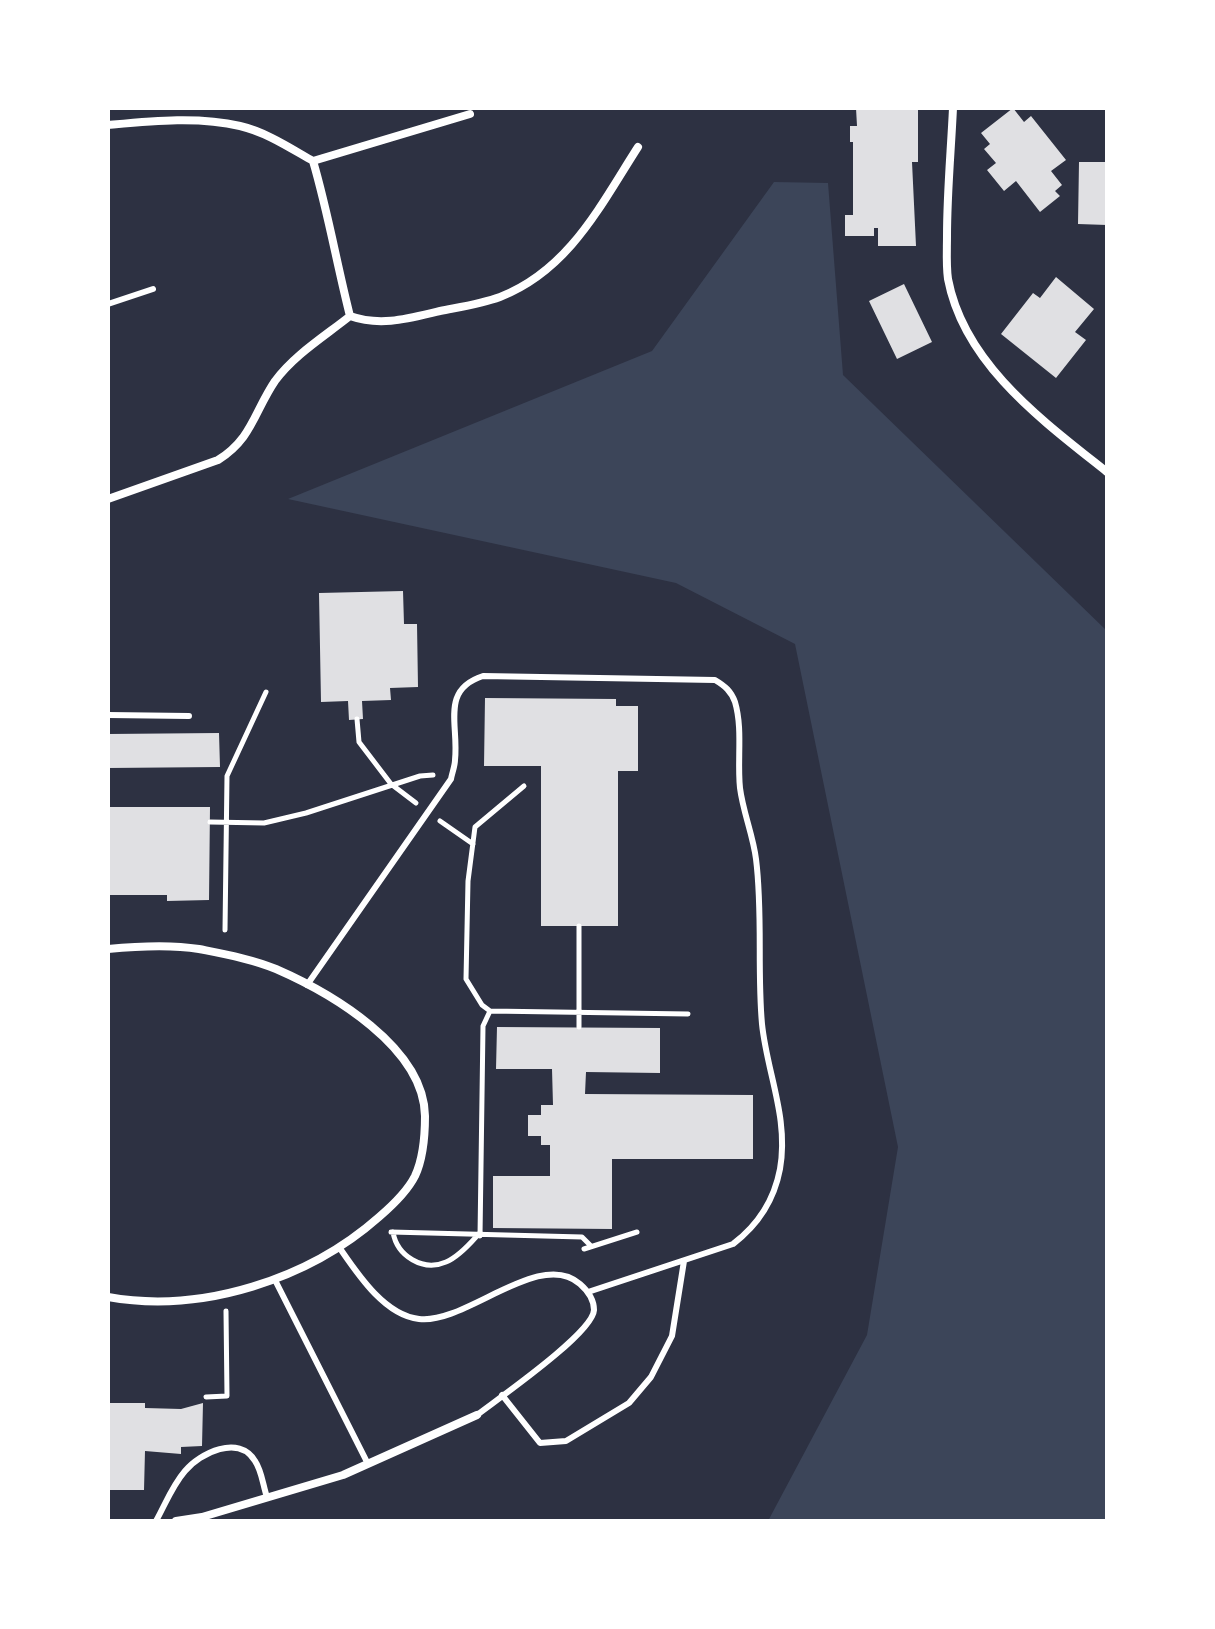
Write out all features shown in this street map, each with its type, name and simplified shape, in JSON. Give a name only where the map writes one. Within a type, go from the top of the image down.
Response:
[{"type":"street","points":[[953,108],[947,222],[948,276],[956,310],[971,341],[1002,378],[1046,423],[1107,472]]},
{"type":"street","points":[[313,161],[470,114]]},
{"type":"street","points":[[108,125],[155,121],[214,122],[241,126],[266,135],[313,161],[350,316]]},
{"type":"street","points":[[350,316],[363,321],[390,322],[497,298],[524,286],[560,260],[638,147]]},
{"type":"street","points":[[108,497],[218,460],[234,450],[246,437],[276,381],[295,360],[350,316]]},
{"type":"street","points":[[108,949],[146,946],[197,949],[274,968],[307,985],[367,1022],[389,1042],[414,1077],[425,1116],[420,1163],[398,1200],[362,1232],[309,1265],[275,1280],[232,1292],[175,1300],[108,1297]]},
{"type":"street","points":[[176,1521],[202,1517],[343,1475],[477,1415]]},
{"type":"lane","points":[[108,304],[153,289]]},
{"type":"lane","points":[[307,985],[451,779],[455,761],[455,700],[468,681],[483,676],[715,680],[726,687],[734,699],[738,716],[740,788],[756,858],[762,1026],[783,1128],[780,1169],[767,1209],[751,1230],[733,1244],[588,1292]]},
{"type":"lane","points":[[108,715],[189,716]]},
{"type":"lane","points":[[339,1247],[367,1286],[384,1303],[417,1319],[445,1317],[530,1279],[554,1275],[574,1279],[588,1292],[594,1304],[593,1316],[580,1335],[477,1415]]},
{"type":"lane","points":[[502,1395],[540,1443],[566,1441],[629,1403],[651,1377],[672,1336],[684,1261]]},
{"type":"lane","points":[[275,1280],[368,1464]]},
{"type":"lane","points":[[156,1521],[188,1467],[221,1447],[249,1453],[257,1463],[267,1497]]},
{"type":"path","points":[[225,930],[227,776],[266,692]]},
{"type":"path","points":[[357,719],[359,742],[391,784],[473,844]]},
{"type":"path","points":[[210,822],[264,823],[306,813],[420,776],[452,773]]},
{"type":"path","points":[[524,786],[475,827],[468,881],[466,979],[482,1005],[490,1011],[688,1014]]},
{"type":"path","points":[[579,926],[579,1027]]},
{"type":"path","points":[[490,1011],[483,1026],[478,1236],[447,1262],[428,1266],[407,1257],[395,1244],[390,1232],[478,1236],[582,1237],[591,1246]]},
{"type":"path","points":[[584,1249],[637,1232]]},
{"type":"path","points":[[206,1397],[227,1396],[226,1310]]},
{"type":"shaded area","points":[[774,182],[828,183],[843,375],[1107,631],[1107,1521],[768,1521],[867,1335],[898,1147],[795,644],[676,583],[288,499],[652,351]]},
{"type":"building","points":[[856,108],[918,109],[918,162],[912,162],[916,246],[878,246],[878,228],[874,228],[874,236],[845,236],[845,215],[853,215],[853,142],[850,142],[850,126],[857,126]]},
{"type":"building","points":[[1013,108],[1024,122],[1031,116],[1066,160],[1051,171],[1062,185],[1055,191],[1060,196],[1040,212],[1016,181],[1004,191],[987,170],[996,163],[984,149],[990,144],[981,133]]},
{"type":"building","points":[[1079,162],[1107,162],[1107,225],[1078,224]]},
{"type":"building","points":[[1056,277],[1094,309],[1075,332],[1086,340],[1056,378],[1001,334],[1033,293],[1040,298]]},
{"type":"building","points":[[904,284],[932,342],[897,359],[869,301]]},
{"type":"building","points":[[403,591],[404,624],[417,624],[418,687],[390,688],[391,700],[362,701],[363,719],[349,720],[348,701],[321,702],[319,593]]},
{"type":"building","points":[[485,698],[616,699],[616,706],[638,706],[638,771],[618,771],[618,926],[541,926],[541,766],[484,766]]},
{"type":"building","points":[[219,733],[220,767],[108,768],[108,734]]},
{"type":"building","points":[[108,807],[210,807],[209,900],[167,901],[167,895],[108,895]]},
{"type":"building","points":[[497,1027],[660,1028],[660,1073],[586,1072],[585,1094],[753,1095],[753,1159],[612,1159],[612,1229],[493,1228],[493,1176],[550,1176],[550,1145],[541,1145],[541,1136],[528,1136],[528,1115],[541,1115],[541,1105],[553,1105],[552,1069],[496,1069]]},
{"type":"building","points":[[108,1403],[145,1403],[145,1408],[181,1409],[203,1403],[202,1446],[181,1447],[181,1454],[145,1451],[144,1490],[108,1490]]}]
